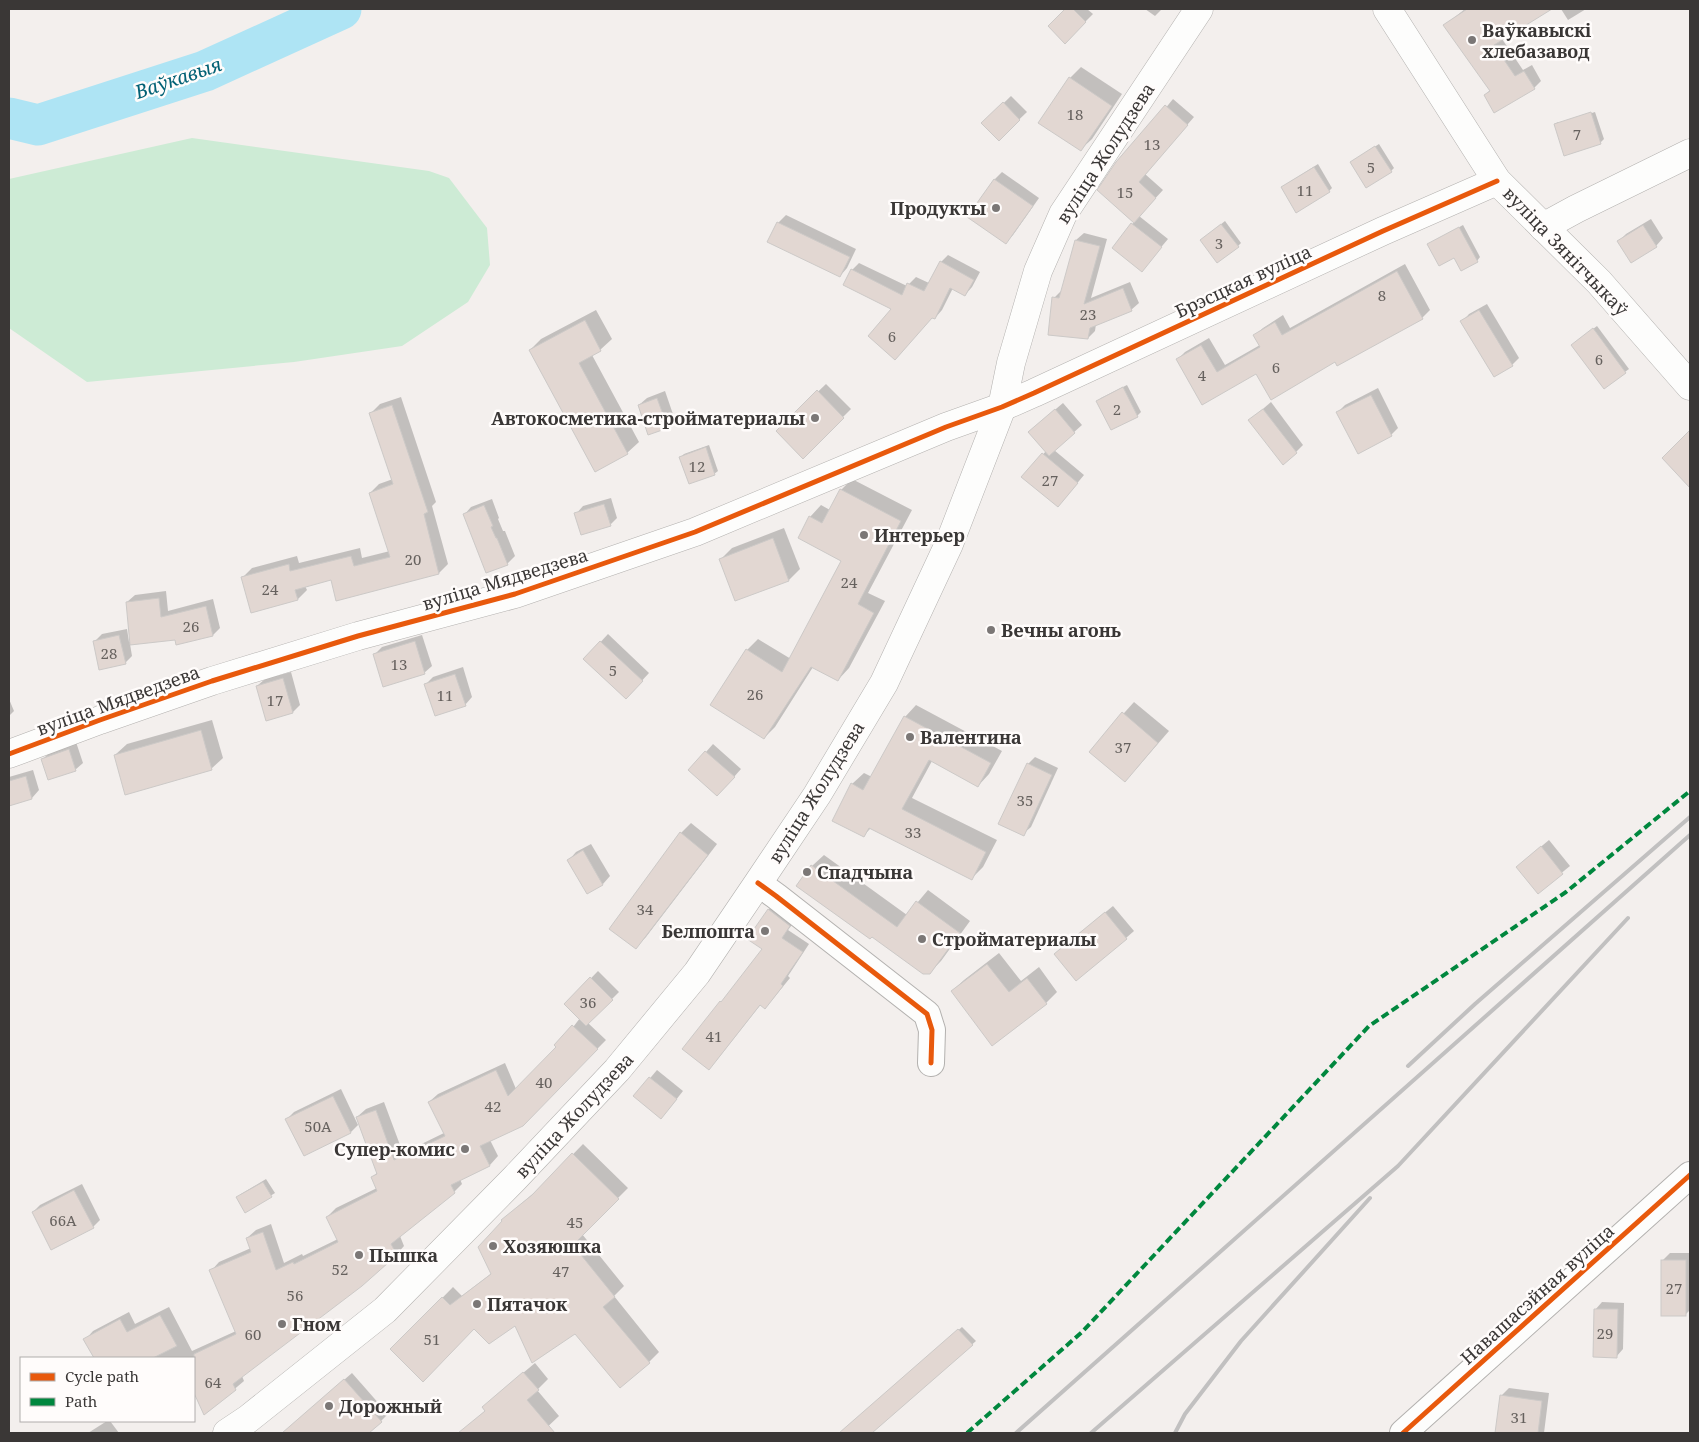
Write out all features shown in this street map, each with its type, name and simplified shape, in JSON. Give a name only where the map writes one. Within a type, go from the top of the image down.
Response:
[{"type":"main road","name":"вуліца Жолудзева","points":[[227,1433],[385,1310],[514,1180],[617,1070],[697,974],[817,795],[884,683],[949,544],[1002,407],[1011,363],[1038,271],[1063,214],[1199,9]]},
{"type":"main road","name":"вуліца Зянітчыкаў","points":[[1387,9],[1498,181],[1598,282],[1690,386]]},
{"type":"main road","points":[[1543,227],[1690,153]]},
{"type":"main road","name":"Брэсцкая вуліца","points":[[1002,407],[1383,231],[1498,181]]},
{"type":"main road","name":"вуліца Мядведзева","points":[[9,754],[212,681],[358,636],[515,594],[695,532],[946,427],[1002,407]]},
{"type":"street","points":[[758,883],[927,1014],[932,1030],[931,1063]]},
{"type":"street","name":"Навашасэйная вуліца","points":[[1403,1433],[1690,1175]]},
{"type":"green space","points":[[192,138],[429,171],[449,178],[487,228],[490,265],[468,302],[402,346],[294,362],[87,382],[9,328],[9,179]]},
{"type":"building","points":[[1065,9],[1073,9],[1086,22],[1065,44],[1048,26]]},
{"type":"building","points":[[1467,9],[1552,9],[1494,45],[1515,76],[1524,71],[1535,89],[1494,113],[1484,95],[1490,91],[1443,25]]},
{"type":"building","points":[[1069,77],[1112,106],[1081,151],[1038,123]]},
{"type":"building","points":[[1003,102],[1020,120],[999,141],[981,123]]},
{"type":"building","points":[[1165,105],[1188,125],[1139,182],[1156,198],[1134,223],[1097,190],[1116,162]]},
{"type":"building","points":[[1591,112],[1601,144],[1564,156],[1554,124]]},
{"type":"building","points":[[1375,146],[1392,172],[1366,188],[1350,162]]},
{"type":"building","points":[[1314,167],[1330,192],[1296,213],[1281,187]]},
{"type":"building","points":[[994,179],[1033,206],[1006,244],[967,217]]},
{"type":"building","points":[[777,222],[850,257],[840,277],[767,242]]},
{"type":"building","points":[[1131,223],[1162,247],[1142,272],[1112,248]]},
{"type":"building","points":[[1221,224],[1239,247],[1217,263],[1200,240]]},
{"type":"building","points":[[1643,225],[1657,247],[1631,263],[1617,241]]},
{"type":"building","points":[[1459,227],[1478,262],[1461,271],[1454,258],[1439,266],[1427,244]]},
{"type":"building","points":[[1075,240],[1100,246],[1084,304],[1123,288],[1132,311],[1090,328],[1088,339],[1048,335],[1052,297],[1059,298]]},
{"type":"building","points":[[940,261],[974,280],[965,296],[950,288],[935,319],[932,318],[895,360],[868,336],[891,309],[843,285],[851,269],[902,295],[907,283],[924,291]]},
{"type":"building","points":[[1397,271],[1423,319],[1337,366],[1335,362],[1271,400],[1256,374],[1202,405],[1176,359],[1201,345],[1217,372],[1260,347],[1253,335],[1275,322],[1282,335]]},
{"type":"building","points":[[1479,310],[1513,366],[1494,377],[1460,321]]},
{"type":"building","points":[[585,320],[601,351],[579,363],[628,454],[595,472],[529,350]]},
{"type":"building","points":[[1593,328],[1626,373],[1604,389],[1571,345]]},
{"type":"building","points":[[1123,387],[1138,417],[1111,430],[1096,401]]},
{"type":"building","points":[[817,390],[844,418],[803,459],[776,431]]},
{"type":"building","points":[[1371,395],[1392,436],[1358,454],[1336,412]]},
{"type":"building","points":[[657,398],[668,428],[648,435],[638,405]]},
{"type":"building","points":[[392,405],[428,512],[424,514],[439,574],[336,601],[331,580],[295,590],[298,600],[251,613],[241,577],[289,564],[290,571],[351,556],[354,566],[390,557],[369,493],[393,484],[369,413]]},
{"type":"building","points":[[1055,409],[1075,433],[1049,456],[1028,432]]},
{"type":"building","points":[[1263,409],[1297,453],[1283,465],[1248,420]]},
{"type":"building","points":[[1690,430],[1690,488],[1662,458]]},
{"type":"building","points":[[706,447],[715,475],[689,484],[679,457]]},
{"type":"building","points":[[1042,453],[1078,483],[1058,507],[1021,477]]},
{"type":"building","points":[[840,489],[901,521],[858,604],[874,613],[838,681],[811,667],[764,739],[710,705],[746,649],[782,672],[841,561],[798,538],[809,516],[822,523]]},
{"type":"building","points":[[604,504],[611,526],[581,535],[574,513]]},
{"type":"building","points":[[484,505],[493,526],[491,527],[508,565],[486,573],[463,514]]},
{"type":"building","points":[[773,538],[789,581],[735,601],[719,559]]},
{"type":"building","points":[[159,598],[161,617],[206,606],[213,636],[176,645],[175,640],[130,645],[126,602]]},
{"type":"building","points":[[119,635],[126,664],[99,670],[93,641]]},
{"type":"building","points":[[415,641],[425,674],[383,687],[373,654]]},
{"type":"building","points":[[600,641],[643,681],[626,699],[583,659]]},
{"type":"building","points":[[455,674],[466,706],[435,716],[424,684]]},
{"type":"building","points":[[283,678],[293,713],[266,721],[256,686]]},
{"type":"building","points":[[1122,712],[1158,743],[1125,782],[1089,752]]},
{"type":"building","points":[[904,716],[991,763],[978,787],[929,760],[902,809],[986,852],[972,880],[869,828],[864,837],[832,821],[851,783],[863,790]]},
{"type":"building","points":[[201,730],[212,770],[125,795],[114,755]]},
{"type":"building","points":[[69,749],[76,771],[48,780],[41,759]]},
{"type":"building","points":[[705,751],[735,777],[717,796],[688,770]]},
{"type":"building","points":[[1027,763],[1052,775],[1024,836],[998,824]]},
{"type":"building","points":[[26,776],[32,799],[9,806],[9,781]]},
{"type":"building","points":[[680,832],[708,855],[636,949],[609,929]]},
{"type":"building","points":[[1541,846],[1563,874],[1538,894],[1516,867]]},
{"type":"building","points":[[583,850],[603,885],[587,894],[567,860]]},
{"type":"building","points":[[811,865],[897,927],[916,901],[960,933],[930,974],[923,974],[796,886]]},
{"type":"building","points":[[768,909],[790,926],[782,938],[803,952],[781,984],[783,986],[765,1009],[760,1005],[709,1070],[682,1049],[762,949],[747,939]]},
{"type":"building","points":[[1105,912],[1127,939],[1076,981],[1054,954]]},
{"type":"building","points":[[987,964],[1009,992],[1027,978],[1047,1004],[992,1046],[951,991]]},
{"type":"building","points":[[590,977],[613,1000],[586,1026],[564,1004]]},
{"type":"building","points":[[572,1025],[598,1049],[523,1126],[480,1146],[490,1166],[451,1185],[455,1193],[391,1244],[397,1255],[362,1286],[233,1384],[236,1390],[204,1415],[195,1395],[194,1354],[236,1334],[209,1270],[251,1252],[246,1238],[263,1232],[276,1270],[293,1262],[294,1264],[338,1242],[326,1217],[377,1191],[371,1177],[377,1174],[356,1117],[376,1110],[394,1160],[445,1136],[428,1102],[496,1070],[508,1096],[556,1047],[554,1045]]},
{"type":"building","points":[[649,1077],[677,1099],[661,1119],[633,1096]]},
{"type":"building","points":[[333,1096],[351,1133],[304,1156],[285,1119]]},
{"type":"building","points":[[572,1153],[619,1199],[573,1245],[615,1297],[603,1307],[650,1363],[620,1388],[575,1334],[532,1363],[515,1326],[489,1344],[474,1329],[423,1382],[390,1349],[442,1297],[450,1305],[491,1274],[478,1247],[501,1220],[532,1195]]},
{"type":"building","points":[[263,1182],[272,1197],[245,1213],[236,1197]]},
{"type":"building","points":[[74,1190],[94,1228],[51,1250],[32,1212]]},
{"type":"building","points":[[1661,1260],[1686,1260],[1686,1316],[1661,1316]]},
{"type":"building","points":[[1594,1309],[1618,1309],[1617,1358],[1593,1357]]},
{"type":"building","points":[[160,1315],[177,1346],[155,1357],[93,1357],[83,1339],[120,1319],[127,1332]]},
{"type":"building","points":[[958,1329],[973,1345],[872,1433],[839,1433]]},
{"type":"building","points":[[523,1372],[539,1390],[527,1400],[555,1433],[458,1433],[485,1411],[482,1407]]},
{"type":"building","points":[[344,1379],[382,1422],[369,1433],[282,1433]]},
{"type":"building","points":[[1500,1395],[1542,1401],[1538,1433],[1495,1433]]},
{"type":"waterway","name":"Ваўкавыя","points":[[9,118],[38,125],[205,71],[341,9]]},
{"type":"railway","points":[[1408,1066],[1475,1004],[1690,817]]},
{"type":"railway","points":[[1016,1433],[1690,835]]},
{"type":"railway","points":[[1091,1433],[1398,1166],[1628,918]]},
{"type":"railway","points":[[1175,1433],[1185,1414],[1241,1341],[1370,1198]]},
{"type":"marked path","points":[[967,1433],[1082,1332],[1369,1026],[1566,892],[1690,791]]},
{"type":"cycle path","points":[[9,754],[212,681],[358,636],[515,594],[695,532],[946,427],[1002,407],[1034,393],[1383,231],[1497,181]]},
{"type":"cycle path","points":[[758,883],[927,1014],[932,1030],[931,1063]]},
{"type":"cycle path","points":[[1403,1433],[1690,1175]]},
{"type":"place","name":"Ваўкавыскі хлебазавод","points":[[1472,40]]},
{"type":"place","name":"Продукты","points":[[996,208]]},
{"type":"place","name":"Автокосметика-стройматериалы","points":[[815,418]]},
{"type":"place","name":"Интерьер","points":[[864,535]]},
{"type":"place","name":"Вечны агонь","points":[[991,630]]},
{"type":"place","name":"Валентина","points":[[910,737]]},
{"type":"place","name":"Спадчына","points":[[807,872]]},
{"type":"place","name":"Белпошта","points":[[765,931]]},
{"type":"place","name":"Стройматериалы","points":[[922,939]]},
{"type":"place","name":"Супер-комис","points":[[465,1149]]},
{"type":"place","name":"Хозяюшка","points":[[493,1246]]},
{"type":"place","name":"Пышка","points":[[359,1255]]},
{"type":"place","name":"Пятачок","points":[[477,1304]]},
{"type":"place","name":"Гном","points":[[282,1324]]},
{"type":"place","name":"Дорожный","points":[[329,1406]]}]
